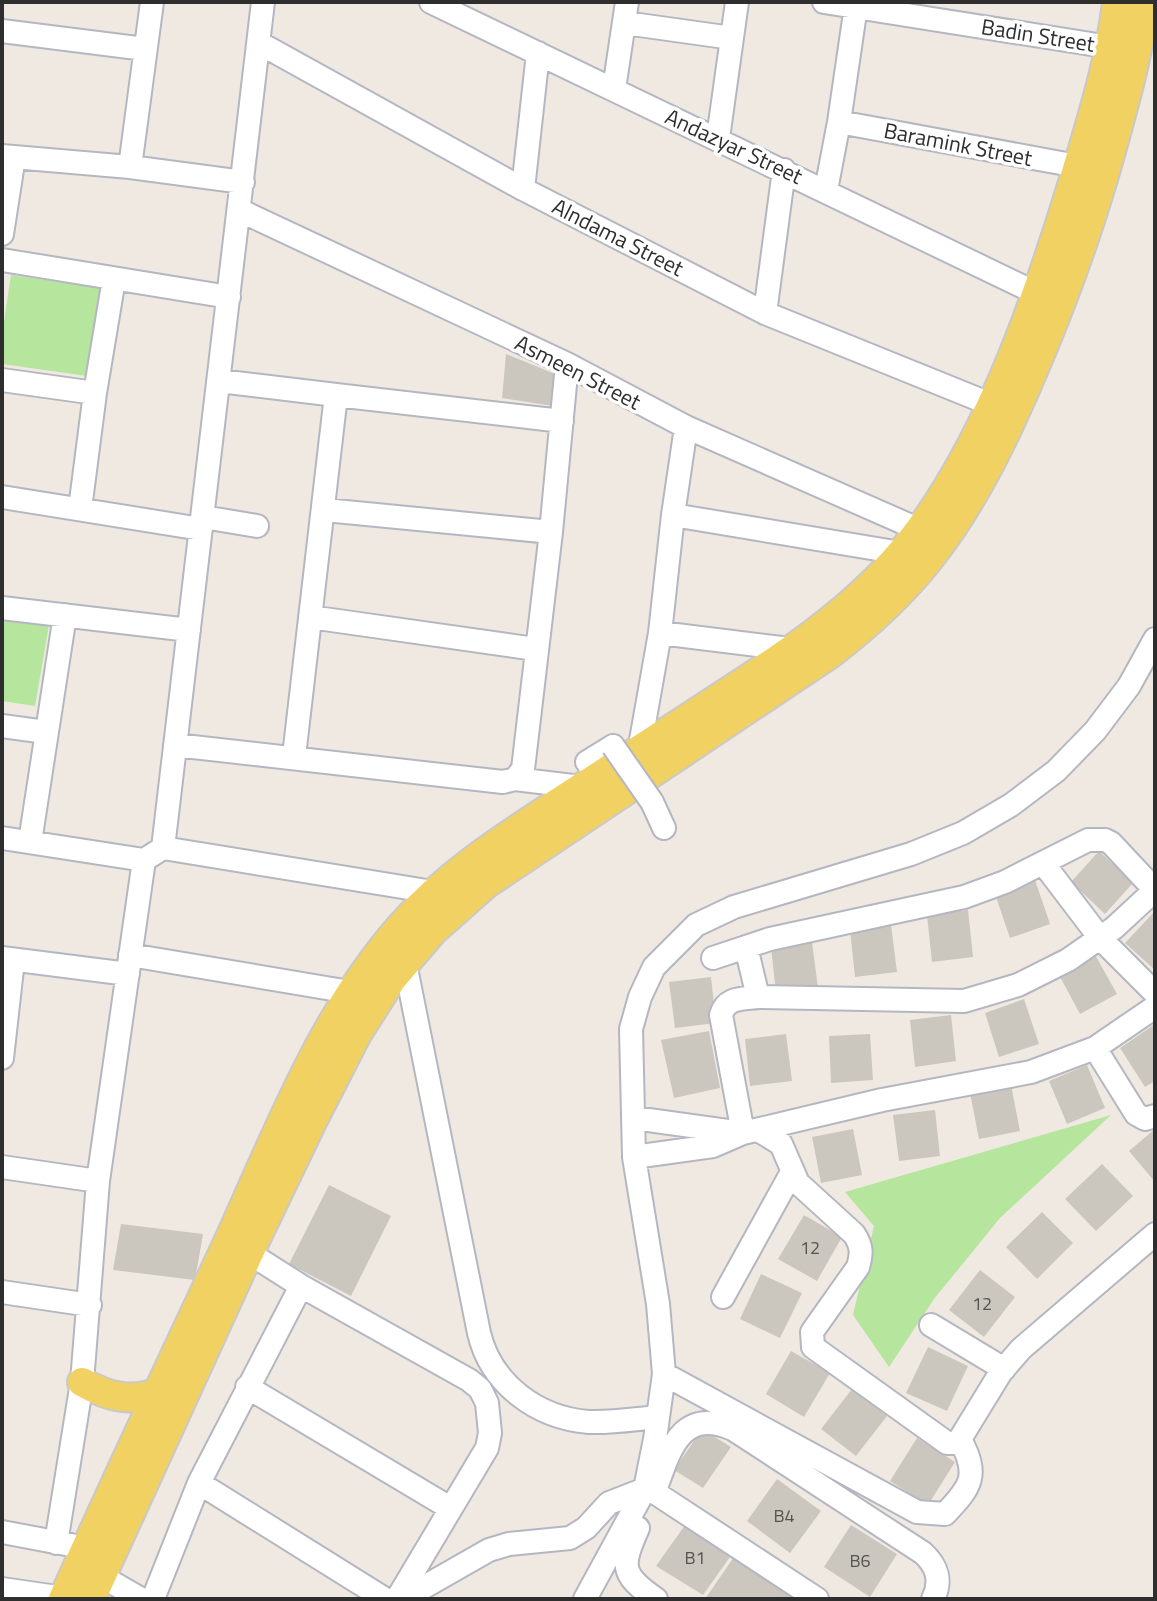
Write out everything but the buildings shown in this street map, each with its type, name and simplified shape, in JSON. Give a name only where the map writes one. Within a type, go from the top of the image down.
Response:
[{"type":"main road","points":[[984,447],[990,404],[1036,293],[1101,87],[1117,2]]},
{"type":"main road","points":[[80,1593],[357,1034],[405,963],[433,931],[486,884],[867,626],[931,558],[962,487],[1047,338],[1089,226],[1128,88],[1145,2]]},
{"type":"main road","points":[[80,1593],[86,1547],[303,1079],[350,992],[379,951],[433,892],[584,775],[790,649],[850,604],[962,487]]},
{"type":"main road","points":[[82,1382],[112,1397],[127,1399],[157,1393]]},
{"type":"street","points":[[130,167],[152,2]]},
{"type":"street","points":[[56,1543],[82,1382],[98,1181],[129,964],[175,745],[263,2]]},
{"type":"street","name":"Andazyar Street","points":[[431,2],[1036,293]]},
{"type":"street","points":[[718,138],[737,2]]},
{"type":"street","name":"Badin Street","points":[[824,2],[1110,47]]},
{"type":"street","points":[[826,190],[856,6]]},
{"type":"street","points":[[614,89],[626,12],[732,38]]},
{"type":"street","points":[[2,31],[145,49]]},
{"type":"street","name":"Alndama Street","points":[[259,43],[523,189],[765,313],[990,404]]},
{"type":"street","points":[[523,189],[538,53]]},
{"type":"street","name":"Baramink Street","points":[[839,122],[1077,166]]},
{"type":"street","points":[[2,234],[8,156],[130,167],[243,182]]},
{"type":"street","points":[[765,313],[784,170]]},
{"type":"street","name":"Asmeen Street","points":[[239,210],[567,364],[686,427],[920,530]]},
{"type":"street","points":[[2,260],[229,297]]},
{"type":"street","points":[[80,509],[114,279]]},
{"type":"street","points":[[515,779],[523,769],[567,364]]},
{"type":"street","points":[[2,380],[95,393]]},
{"type":"street","points":[[219,381],[562,421]]},
{"type":"street","points":[[294,756],[336,395]]},
{"type":"street","points":[[664,828],[627,746],[660,633],[686,427]]},
{"type":"street","points":[[2,497],[202,523],[257,526]]},
{"type":"street","points":[[325,510],[551,532]]},
{"type":"street","points":[[871,549],[886,541],[892,533],[893,524],[887,513]]},
{"type":"street","points":[[673,515],[901,553]]},
{"type":"street","points":[[2,608],[189,630]]},
{"type":"street","points":[[30,842],[65,615]]},
{"type":"street","points":[[310,617],[535,649]]},
{"type":"street","points":[[660,633],[790,649]]},
{"type":"street","points":[[656,1599],[629,1574],[625,1560],[650,1491],[664,1374],[658,1304],[634,1157],[631,1029],[640,997],[654,967],[696,925],[734,907],[911,854],[963,833],[1011,805],[1056,771],[1095,731],[1129,686],[1155,639]]},
{"type":"street","points":[[2,726],[46,732]]},
{"type":"street","points":[[175,745],[294,756],[503,782],[584,775]]},
{"type":"street","points":[[2,838],[154,854],[433,892]]},
{"type":"street","points":[[713,958],[770,939],[964,897],[1005,882],[1088,840],[1105,840],[1155,890],[1114,928],[1068,960],[1018,985],[964,1001],[758,997],[732,1001],[721,1015],[751,1132]]},
{"type":"street","points":[[1043,863],[1100,938],[1155,993]]},
{"type":"street","points":[[746,947],[758,997]]},
{"type":"street","points":[[2,1058],[7,959],[129,964],[350,992]]},
{"type":"street","points":[[405,963],[479,1333],[491,1366],[516,1393],[558,1416],[592,1422],[658,1417]]},
{"type":"street","points":[[634,1157],[713,1146],[751,1132],[882,1100],[1031,1072],[1095,1048],[1155,1007]]},
{"type":"street","points":[[1095,1048],[1136,1114],[1145,1119],[1155,1116]]},
{"type":"street","points":[[634,1118],[751,1132],[781,1144],[792,1172],[803,1188],[854,1234],[862,1254],[858,1267],[812,1332],[813,1347],[947,1443],[956,1443],[960,1439],[1004,1369],[1021,1349],[1155,1234]]},
{"type":"street","points":[[2,1167],[98,1181]]},
{"type":"street","points":[[723,1297],[792,1172]]},
{"type":"street","points":[[249,1253],[480,1389],[490,1418],[487,1448],[397,1599]]},
{"type":"street","points":[[153,1599],[199,1483],[301,1286]]},
{"type":"street","points":[[2,1292],[90,1305]]},
{"type":"street","points":[[931,1325],[1004,1369]]},
{"type":"street","points":[[664,1374],[917,1512],[945,1514],[959,1500],[971,1479],[972,1464],[960,1439]]},
{"type":"street","points":[[247,1387],[450,1508]]},
{"type":"street","points":[[585,1599],[684,1430],[695,1423],[708,1421],[733,1429],[923,1553],[936,1570],[938,1580],[933,1599]]},
{"type":"street","points":[[199,1483],[385,1599]]},
{"type":"street","points":[[403,1599],[489,1550],[509,1544],[570,1538],[586,1528],[609,1503],[650,1491],[817,1599]]},
{"type":"street","points":[[2,1532],[86,1547]]},
{"type":"street","points":[[2,1589],[141,1599]]},
{"type":"green space","points":[[11,275],[100,288],[87,376],[2,364],[2,335]]},
{"type":"green space","points":[[2,617],[49,625],[35,706],[2,701]]},
{"type":"green space","points":[[1111,1115],[1000,1218],[934,1299],[889,1367],[853,1315],[874,1226],[845,1192]]}]
